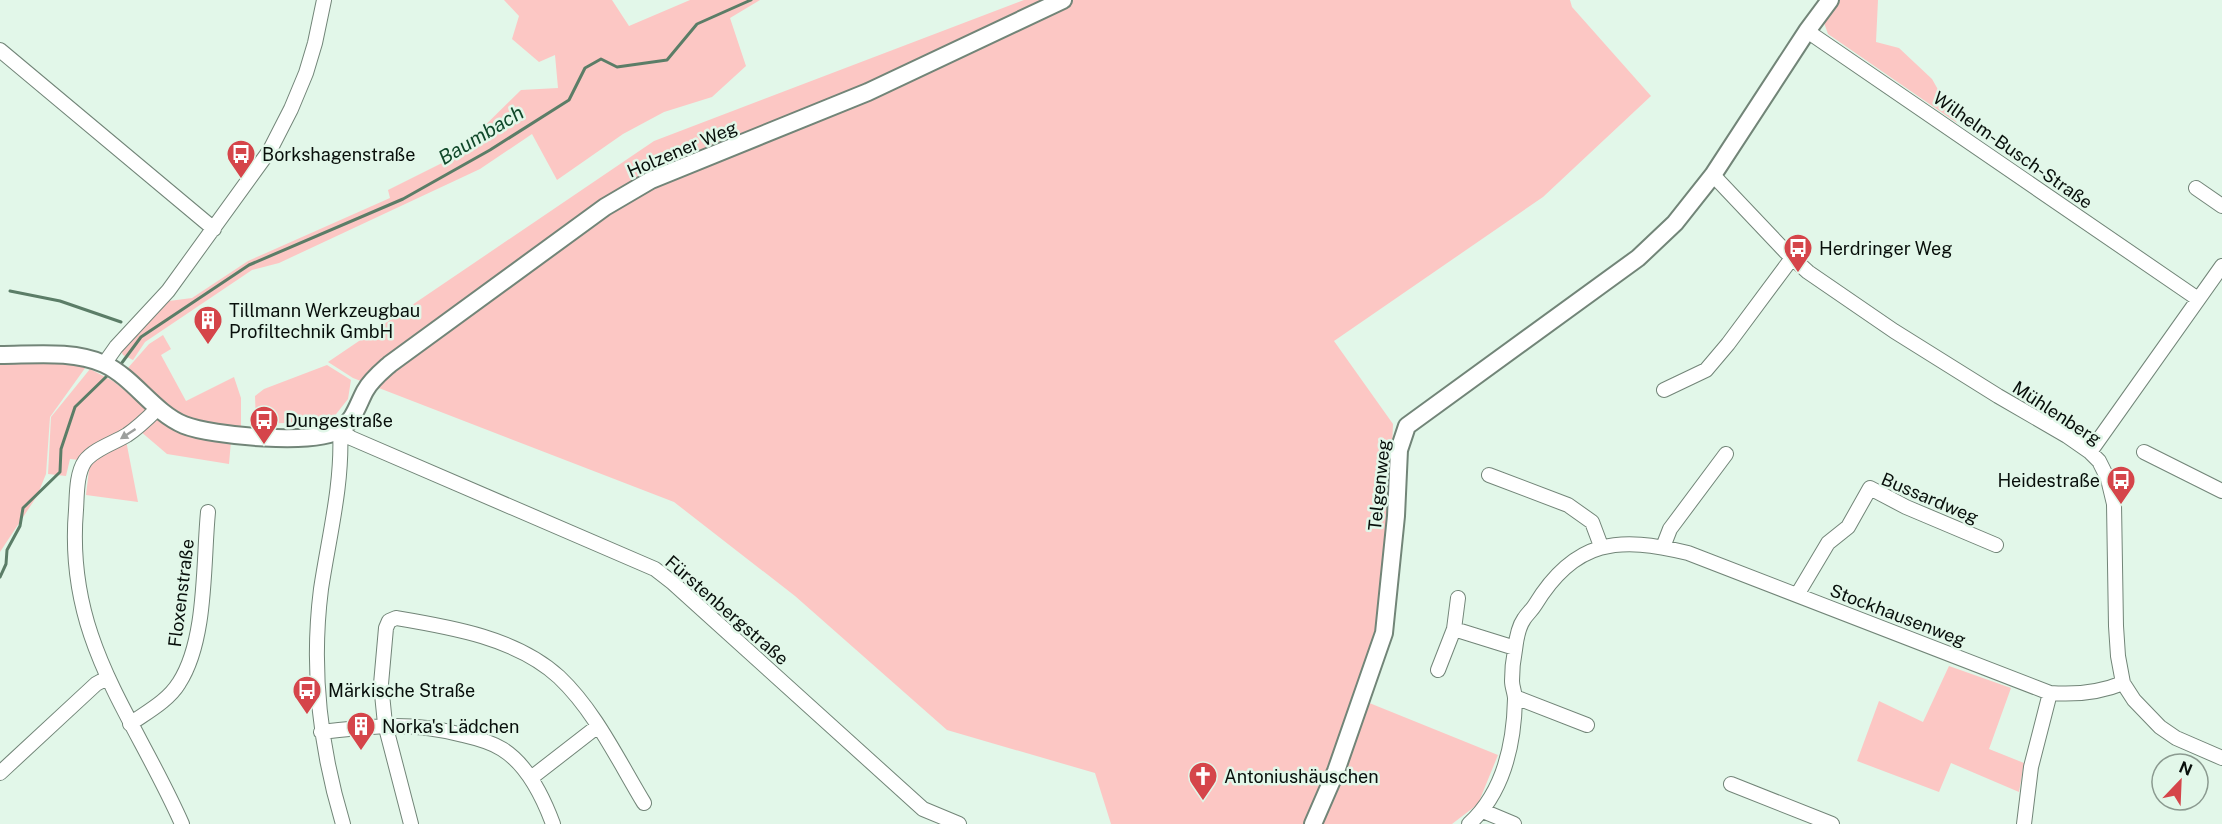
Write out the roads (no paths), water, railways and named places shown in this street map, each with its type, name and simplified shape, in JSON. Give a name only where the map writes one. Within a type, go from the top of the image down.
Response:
[{"type":"main road","name":"Holzener Weg","points":[[340,430],[349,422],[366,389],[390,364],[625,194],[676,169],[784,128],[868,92],[1063,0]]},
{"type":"main road","points":[[1713,175],[1830,0]]},
{"type":"main road","name":"Telgenweg","points":[[1313,824],[1336,771],[1384,633],[1396,516],[1399,450],[1407,426],[1638,258],[1675,223],[1713,175]]},
{"type":"main road","points":[[0,355],[73,356],[104,364],[158,408],[183,425],[219,434],[256,437],[312,436],[329,435],[340,430]]},
{"type":"street","points":[[104,364],[116,347],[158,303],[265,157],[291,109],[311,60],[324,0]]},
{"type":"street","name":"Wilhelm-Busch-Straße","points":[[1808,31],[2198,298]]},
{"type":"street","points":[[0,50],[214,229]]},
{"type":"street","name":"Mühlenberg","points":[[1713,175],[1808,272],[1894,331],[2090,452],[2099,461],[2108,479],[2113,498],[2117,646],[2123,683],[2134,700],[2160,728],[2176,738],[2222,758]]},
{"type":"street","points":[[2196,188],[2222,206]]},
{"type":"street","points":[[1664,390],[1706,370],[1792,258]]},
{"type":"street","points":[[2090,452],[2221,268]]},
{"type":"street","points":[[158,408],[135,429],[93,453],[84,462],[79,478],[74,549],[79,592],[86,622],[107,678],[182,824]]},
{"type":"street","points":[[340,430],[337,491],[321,590],[317,679],[321,732],[343,824]]},
{"type":"street","name":"Fürstenbergstraße","points":[[340,430],[359,441],[655,569],[923,809],[958,824]]},
{"type":"street","points":[[2144,452],[2222,491]]},
{"type":"street","points":[[1663,547],[1670,529],[1726,454]]},
{"type":"street","points":[[1489,475],[1568,505],[1592,522],[1601,546]]},
{"type":"street","name":"Bussardweg","points":[[1797,595],[1828,543],[1848,527],[1870,488],[1906,507],[1996,545]]},
{"type":"street","name":"Floxenstraße","points":[[130,724],[166,698],[178,685],[190,660],[200,612],[208,512]]},
{"type":"street","name":"Stockhausenweg","points":[[1469,824],[1483,811],[1505,770],[1511,741],[1515,697],[1512,684],[1515,648],[1522,621],[1533,608],[1546,585],[1579,558],[1601,546],[1624,543],[1663,547],[1712,561],[2050,693],[2073,694],[2103,691],[2123,683]]},
{"type":"street","points":[[1438,669],[1454,629],[1458,598]]},
{"type":"street","points":[[411,824],[385,724],[381,684],[386,628],[389,621],[396,618],[474,633],[505,644],[538,662],[564,682],[598,726],[644,803]]},
{"type":"street","points":[[1454,629],[1515,648]]},
{"type":"street","points":[[0,773],[96,684],[107,678]]},
{"type":"street","points":[[2024,824],[2031,767],[2050,693]]},
{"type":"street","points":[[1515,697],[1587,725]]},
{"type":"street","points":[[321,732],[385,724],[446,730],[488,742],[502,749],[514,759],[531,778],[553,824]]},
{"type":"street","points":[[531,778],[598,726]]},
{"type":"street","points":[[1731,784],[1832,824]]},
{"type":"street","points":[[1483,811],[1514,824]]},
{"type":"waterway","name":"Baumbach","points":[[121,364],[141,337],[249,265],[403,199],[490,150],[569,100],[585,68],[601,59],[617,67],[667,60],[697,24],[751,0]]},
{"type":"waterway","points":[[10,291],[60,301],[121,322]]},
{"type":"waterway","name":"Baumbach","points":[[0,577],[6,564],[7,550],[20,526],[23,508],[60,472],[61,449],[75,407],[108,375]]},
{"type":"place","name":"Borkshagenstraße","points":[[241,180]]},
{"type":"place","name":"Herdringer Weg","points":[[1798,274]]},
{"type":"place","name":"Tillmann Werkzeugbau Profiltechnik GmbH","points":[[208,346]]},
{"type":"place","name":"Dungestraße","points":[[264,446]]},
{"type":"place","name":"Heidestraße","points":[[2121,506]]},
{"type":"place","name":"Märkische Straße","points":[[307,716]]},
{"type":"place","name":"Norka's Lädchen","points":[[361,752]]},
{"type":"place","name":"Antoniushäuschen","points":[[1203,802]]}]
